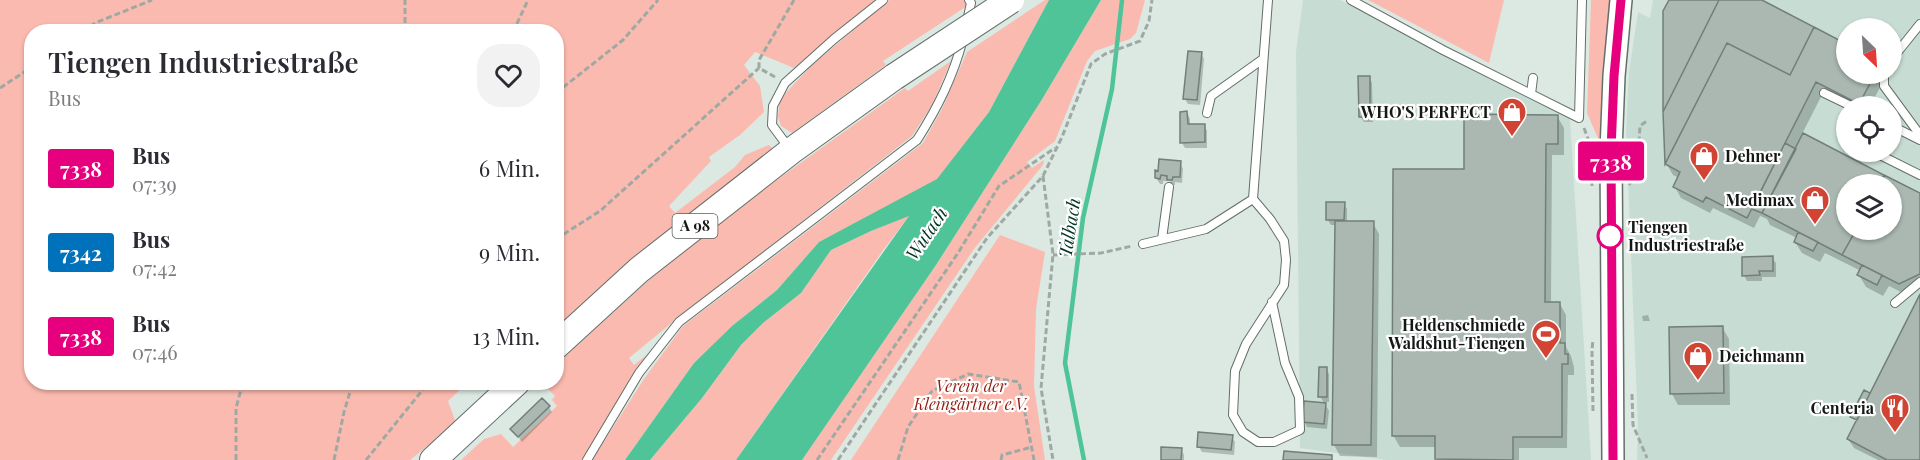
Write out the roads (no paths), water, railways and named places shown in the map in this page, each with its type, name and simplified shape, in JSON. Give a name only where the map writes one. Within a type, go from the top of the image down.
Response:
[{"type":"highway","name":"A 98","points":[[564,339],[639,270],[791,151],[894,77],[1011,0]]},
{"type":"highway","points":[[433,460],[508,390]]},
{"type":"main road","points":[[1613,460],[1610,163],[1614,76],[1621,0]]},
{"type":"lane","points":[[791,151],[772,125],[772,106],[785,82],[883,0]]},
{"type":"lane","points":[[587,460],[639,373],[679,322],[917,140],[938,107],[958,57],[971,3],[969,0]]},
{"type":"lane","points":[[1268,0],[1253,199],[1270,219],[1284,241],[1286,260],[1284,285],[1272,302],[1262,322],[1246,344],[1235,371],[1233,415],[1243,432],[1258,442],[1274,442],[1300,430],[1299,397],[1285,363],[1272,302]]},
{"type":"lane","points":[[1351,0],[1443,50],[1580,118],[1582,0],[1576,0]]},
{"type":"lane","points":[[1902,46],[1920,24]]},
{"type":"lane","points":[[1207,113],[1211,96],[1263,59]]},
{"type":"lane","points":[[1532,94],[1533,78]]},
{"type":"lane","points":[[1884,84],[1920,135]]},
{"type":"lane","points":[[1824,93],[1836,99]]},
{"type":"lane","points":[[1902,131],[1920,140]]},
{"type":"lane","points":[[1894,162],[1920,175]]},
{"type":"lane","points":[[1162,239],[1168,187]]},
{"type":"lane","points":[[1143,244],[1206,229],[1253,199]]},
{"type":"lane","points":[[1895,303],[1920,282]]},
{"type":"water","name":"Wutach","points":[[1049,0],[1101,0],[1041,101],[936,265],[802,460],[736,460],[909,216],[831,250],[801,293],[763,323],[741,345],[702,398],[650,460],[625,460],[694,363],[732,326],[777,290],[819,242],[937,179],[989,112]]},
{"type":"waterway","name":"Talbach","points":[[1084,460],[1065,363],[1083,218],[1112,89],[1122,0]]},
{"type":"place","name":"WHO'S PERFECT","points":[[1512,138]]},
{"type":"place","name":"Dehner","points":[[1704,182]]},
{"type":"place","name":"Medimax","points":[[1815,226]]},
{"type":"place","name":"Tiengen Industriestraße","points":[[1610,236]]},
{"type":"place","name":"Heldenschmiede Waldshut-Tiengen","points":[[1546,360]]},
{"type":"place","name":"Deichmann","points":[[1698,382]]},
{"type":"place","name":"Centeria","points":[[1895,434]]},
{"type":"park label","name":"Verein der Kleingärtner e.V.","points":[[971,395]]}]
